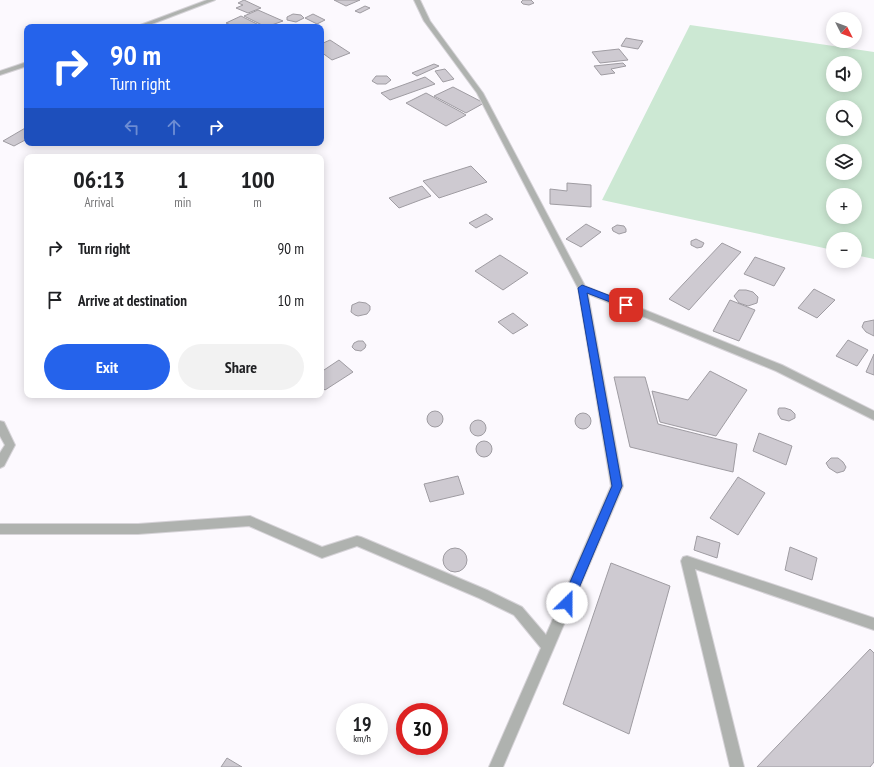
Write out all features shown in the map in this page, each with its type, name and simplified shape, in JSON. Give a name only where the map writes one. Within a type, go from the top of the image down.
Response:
[{"type":"street","points":[[146,24],[212,0]]},
{"type":"street","points":[[417,0],[427,21],[480,93],[582,288],[617,486],[496,767]]},
{"type":"street","points":[[0,73],[24,65]]},
{"type":"street","points":[[582,288],[778,368],[855,405],[874,416]]},
{"type":"street","points":[[0,425],[10,445],[0,463]]},
{"type":"street","points":[[0,529],[138,529],[250,521],[322,553],[357,541],[483,594],[518,611],[548,647]]},
{"type":"street","points":[[737,767],[687,561],[874,624]]},
{"type":"green space","points":[[690,25],[826,45],[826,48],[847,48],[874,52],[874,259],[862,256],[862,232],[826,232],[826,248],[602,200]]},
{"type":"building","points":[[244,0],[261,8],[248,13],[236,8],[243,5],[238,3]]},
{"type":"building","points":[[334,0],[360,0],[346,6]]},
{"type":"building","points":[[523,0],[531,0],[534,3],[529,5],[523,4],[521,2]]},
{"type":"building","points":[[365,6],[370,8],[360,13],[355,11]]},
{"type":"building","points":[[258,10],[283,21],[274,24],[260,24],[244,16]]},
{"type":"building","points":[[293,14],[301,15],[304,18],[296,22],[287,20],[287,17]]},
{"type":"building","points":[[313,14],[325,20],[317,24],[305,18]]},
{"type":"building","points":[[241,16],[257,24],[228,24],[226,23]]},
{"type":"building","points":[[626,38],[643,41],[638,49],[621,46]]},
{"type":"building","points":[[330,40],[350,53],[332,60],[324,54],[324,43]]},
{"type":"building","points":[[619,49],[628,60],[600,63],[592,52]]},
{"type":"building","points":[[623,63],[626,66],[611,69],[615,73],[601,75],[594,66]]},
{"type":"building","points":[[434,64],[439,66],[417,76],[412,73]]},
{"type":"building","points":[[445,69],[454,79],[443,82],[435,71]]},
{"type":"building","points":[[376,76],[387,76],[391,80],[386,84],[377,84],[372,81]]},
{"type":"building","points":[[425,77],[435,84],[390,100],[381,93]]},
{"type":"building","points":[[453,87],[484,103],[466,113],[434,96]]},
{"type":"building","points":[[426,93],[466,115],[446,126],[406,103]]},
{"type":"building","points":[[24,129],[24,141],[14,146],[3,141]]},
{"type":"building","points":[[471,166],[487,182],[439,198],[423,181]]},
{"type":"building","points":[[567,183],[591,185],[591,207],[550,204],[550,189],[567,191]]},
{"type":"building","points":[[422,186],[431,196],[399,208],[389,198]]},
{"type":"building","points":[[486,214],[493,219],[476,228],[469,223]]},
{"type":"building","points":[[586,224],[601,232],[581,247],[566,239]]},
{"type":"building","points":[[617,225],[624,226],[626,232],[619,234],[613,231],[612,228]]},
{"type":"building","points":[[696,239],[704,243],[702,247],[697,248],[691,245],[691,241]]},
{"type":"building","points":[[722,243],[741,252],[689,310],[669,299]]},
{"type":"building","points":[[500,255],[528,273],[503,290],[475,271]]},
{"type":"building","points":[[755,257],[785,268],[774,286],[744,274]]},
{"type":"building","points":[[814,289],[835,300],[817,318],[798,308]]},
{"type":"building","points":[[739,290],[753,292],[758,297],[757,303],[748,306],[739,303],[734,296]]},
{"type":"building","points":[[730,300],[755,310],[739,341],[713,331]]},
{"type":"building","points":[[359,302],[366,303],[370,306],[370,310],[367,314],[358,316],[351,312],[352,305]]},
{"type":"building","points":[[513,313],[528,325],[513,334],[498,322]]},
{"type":"building","points":[[874,320],[874,336],[866,332],[862,327],[864,322]]},
{"type":"building","points":[[848,340],[868,350],[857,366],[836,356]]},
{"type":"building","points":[[363,341],[366,345],[361,351],[355,350],[352,347],[354,343]]},
{"type":"building","points":[[874,354],[874,375],[866,372]]},
{"type":"building","points":[[339,360],[353,372],[325,390],[324,370]]},
{"type":"building","points":[[710,371],[747,390],[716,436],[660,422],[652,391],[688,400]]},
{"type":"building","points":[[614,377],[645,377],[658,424],[737,444],[733,472],[630,447]]},
{"type":"building","points":[[779,408],[791,410],[795,414],[795,418],[789,421],[781,419],[778,414]]},
{"type":"building","points":[[435,411],[442,416],[443,419],[438,426],[435,427],[428,422],[427,419],[432,412]]},
{"type":"building","points":[[583,413],[590,418],[591,421],[586,428],[583,429],[576,424],[575,421],[580,414]]},
{"type":"building","points":[[478,420],[484,422],[486,428],[484,434],[478,436],[472,434],[470,428],[472,422]]},
{"type":"building","points":[[759,433],[792,446],[786,465],[753,451]]},
{"type":"building","points":[[484,441],[490,443],[492,449],[490,455],[484,457],[478,455],[476,449],[478,443]]},
{"type":"building","points":[[831,458],[838,458],[843,462],[846,467],[844,471],[837,473],[829,468],[826,463]]},
{"type":"building","points":[[458,476],[464,494],[430,502],[424,484]]},
{"type":"building","points":[[738,477],[765,493],[738,535],[710,518]]},
{"type":"building","points":[[697,536],[720,543],[717,558],[694,550]]},
{"type":"building","points":[[790,547],[817,558],[812,580],[785,570]]},
{"type":"building","points":[[455,548],[464,551],[467,560],[464,569],[455,572],[446,569],[443,560],[446,551]]},
{"type":"building","points":[[611,563],[670,586],[629,734],[563,704]]},
{"type":"building","points":[[870,649],[874,653],[874,762],[870,767],[757,767]]},
{"type":"building","points":[[227,758],[242,767],[221,767]]},
{"type":"route","points":[[567,603],[617,486],[582,288],[626,305]]}]
